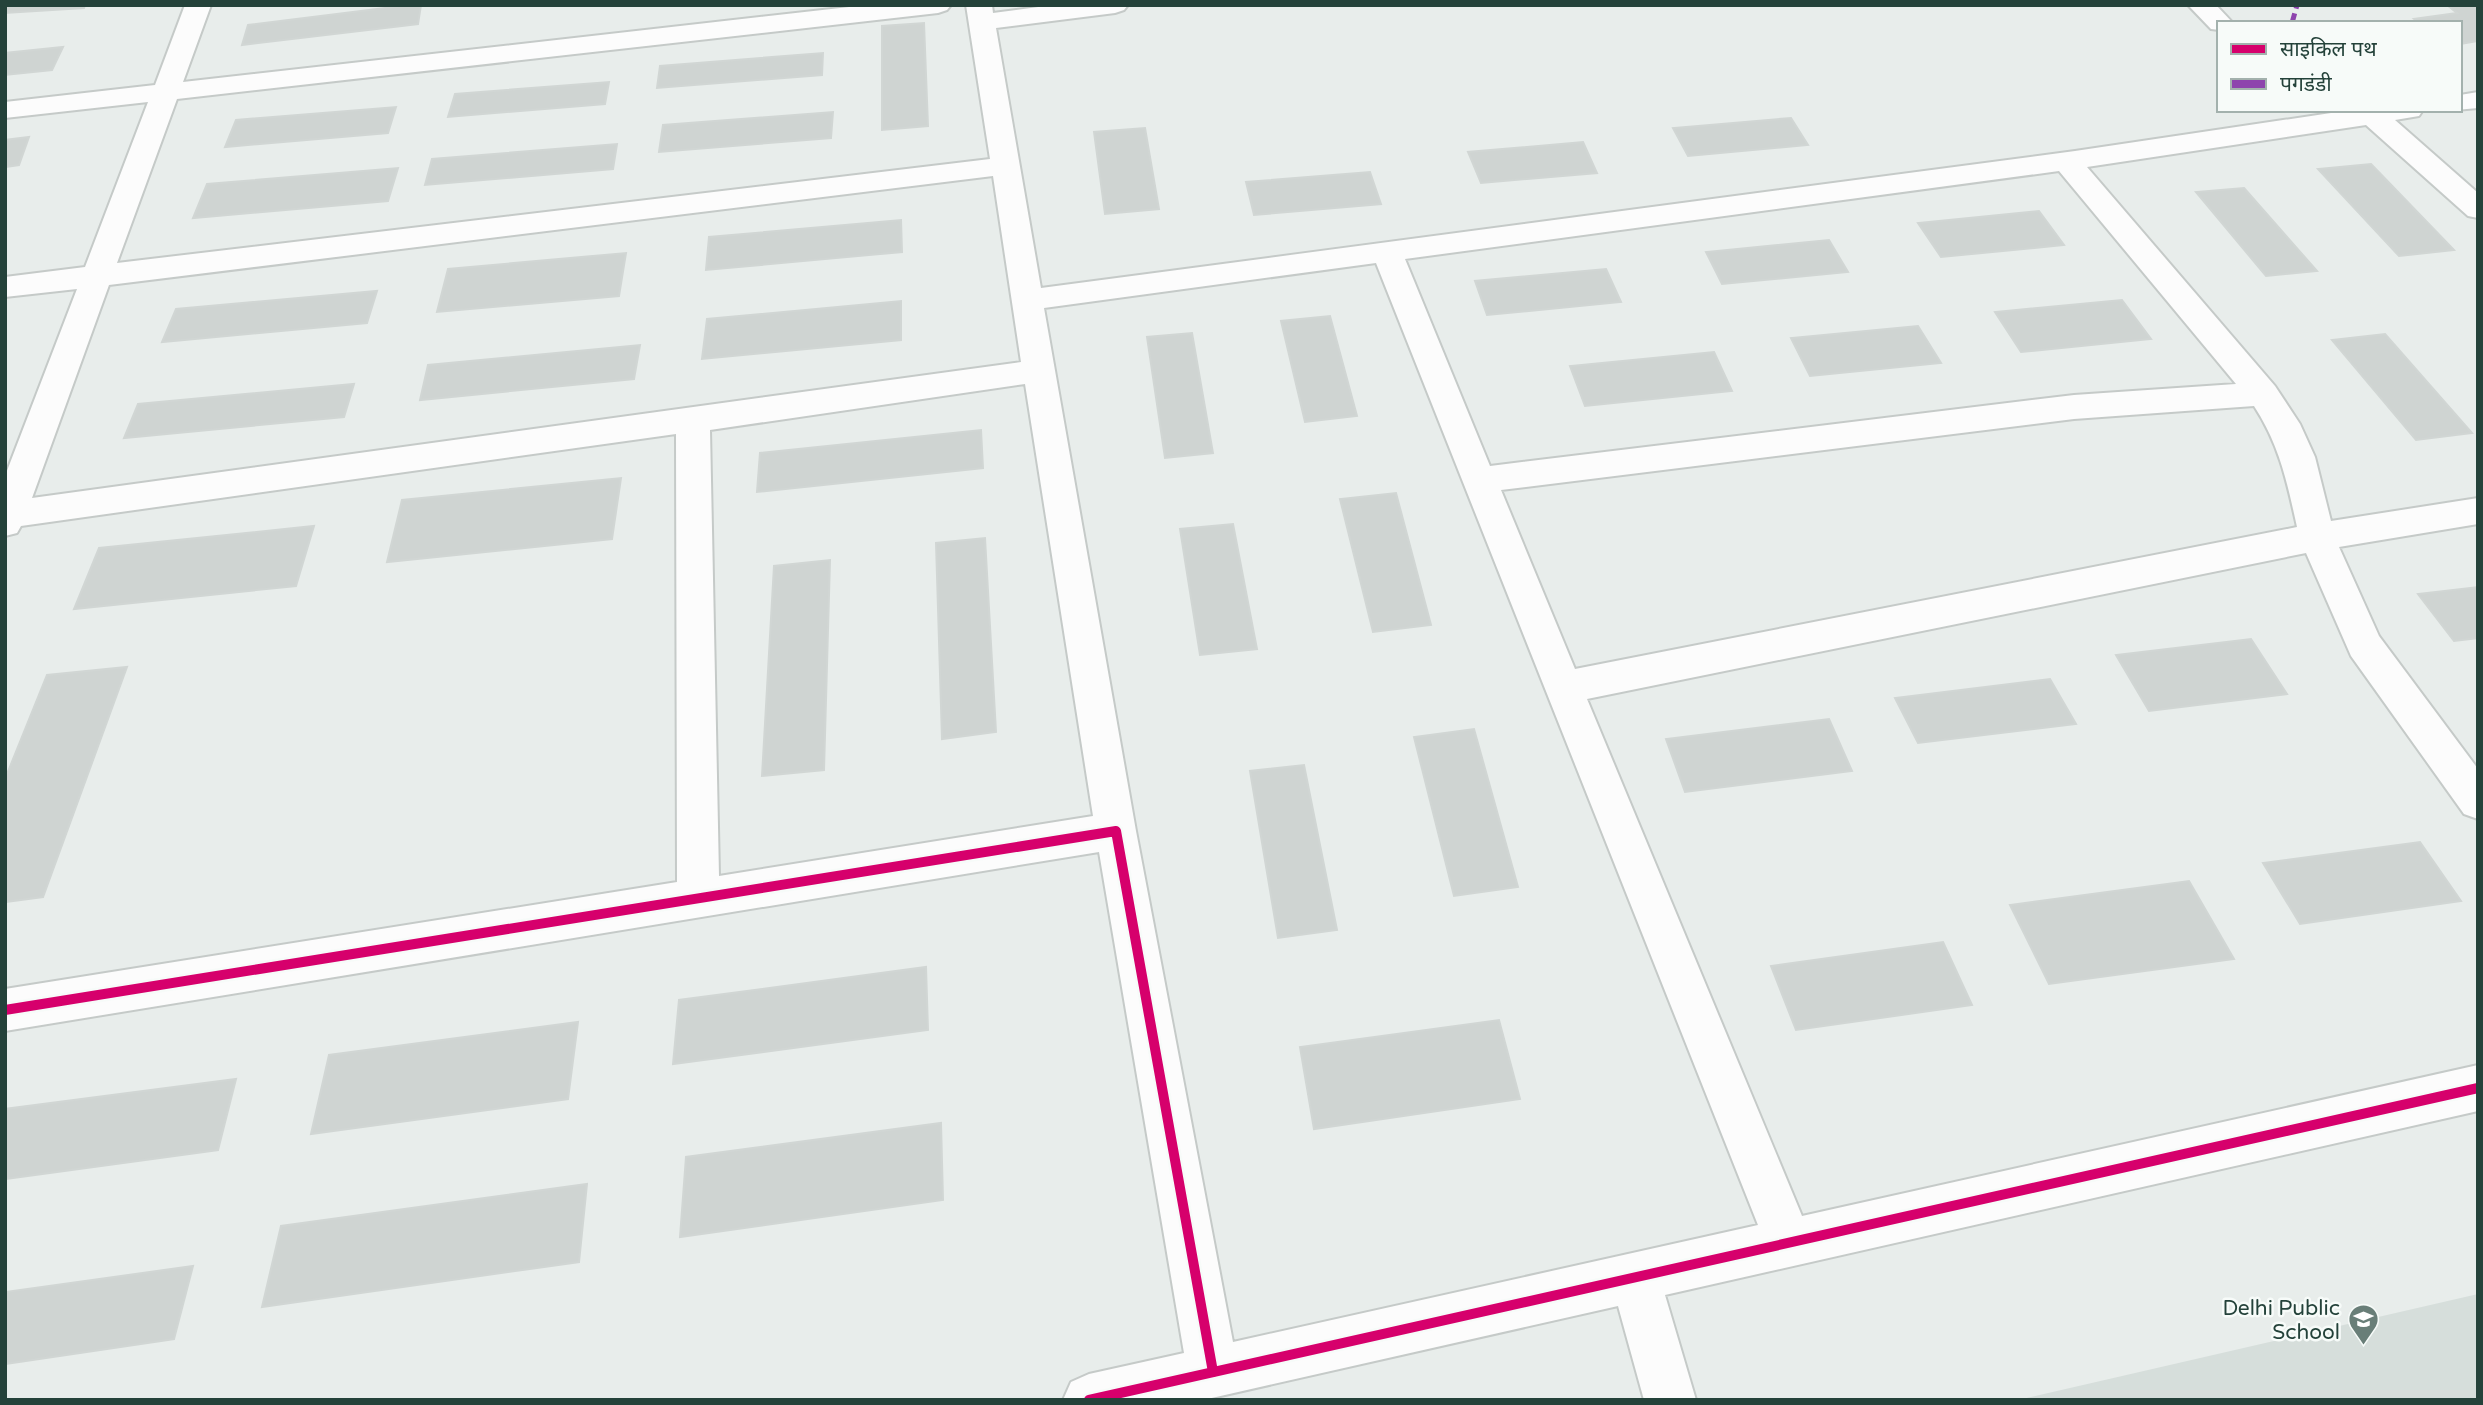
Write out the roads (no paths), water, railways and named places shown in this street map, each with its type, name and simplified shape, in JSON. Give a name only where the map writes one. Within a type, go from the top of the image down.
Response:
[{"type":"street","points":[[198,5],[6,517],[1039,371]]},
{"type":"street","points":[[5,110],[938,5]]},
{"type":"street","points":[[1115,5],[981,13],[1116,831],[1213,1372]]},
{"type":"street","points":[[2201,5],[2218,21]]},
{"type":"street","points":[[1027,300],[2066,161],[2321,116],[2373,116],[2397,112]]},
{"type":"street","points":[[2373,116],[2478,209]]},
{"type":"street","points":[[2066,161],[2263,394],[2283,424],[2298,457],[2317,537],[2364,645],[2478,801]]},
{"type":"street","points":[[5,287],[1005,166]]},
{"type":"street","points":[[1386,251],[1789,1242]]},
{"type":"street","points":[[1478,480],[2074,407],[2263,394]]},
{"type":"street","points":[[693,420],[698,898]]},
{"type":"street","points":[[1562,688],[2317,537],[2478,511]]},
{"type":"street","points":[[5,1010],[1116,831]]},
{"type":"street","points":[[1089,1400],[2478,1087]]},
{"type":"street","points":[[1636,1277],[1670,1400]]},
{"type":"place","name":"Delhi Public School","points":[[2363,1347]]}]
